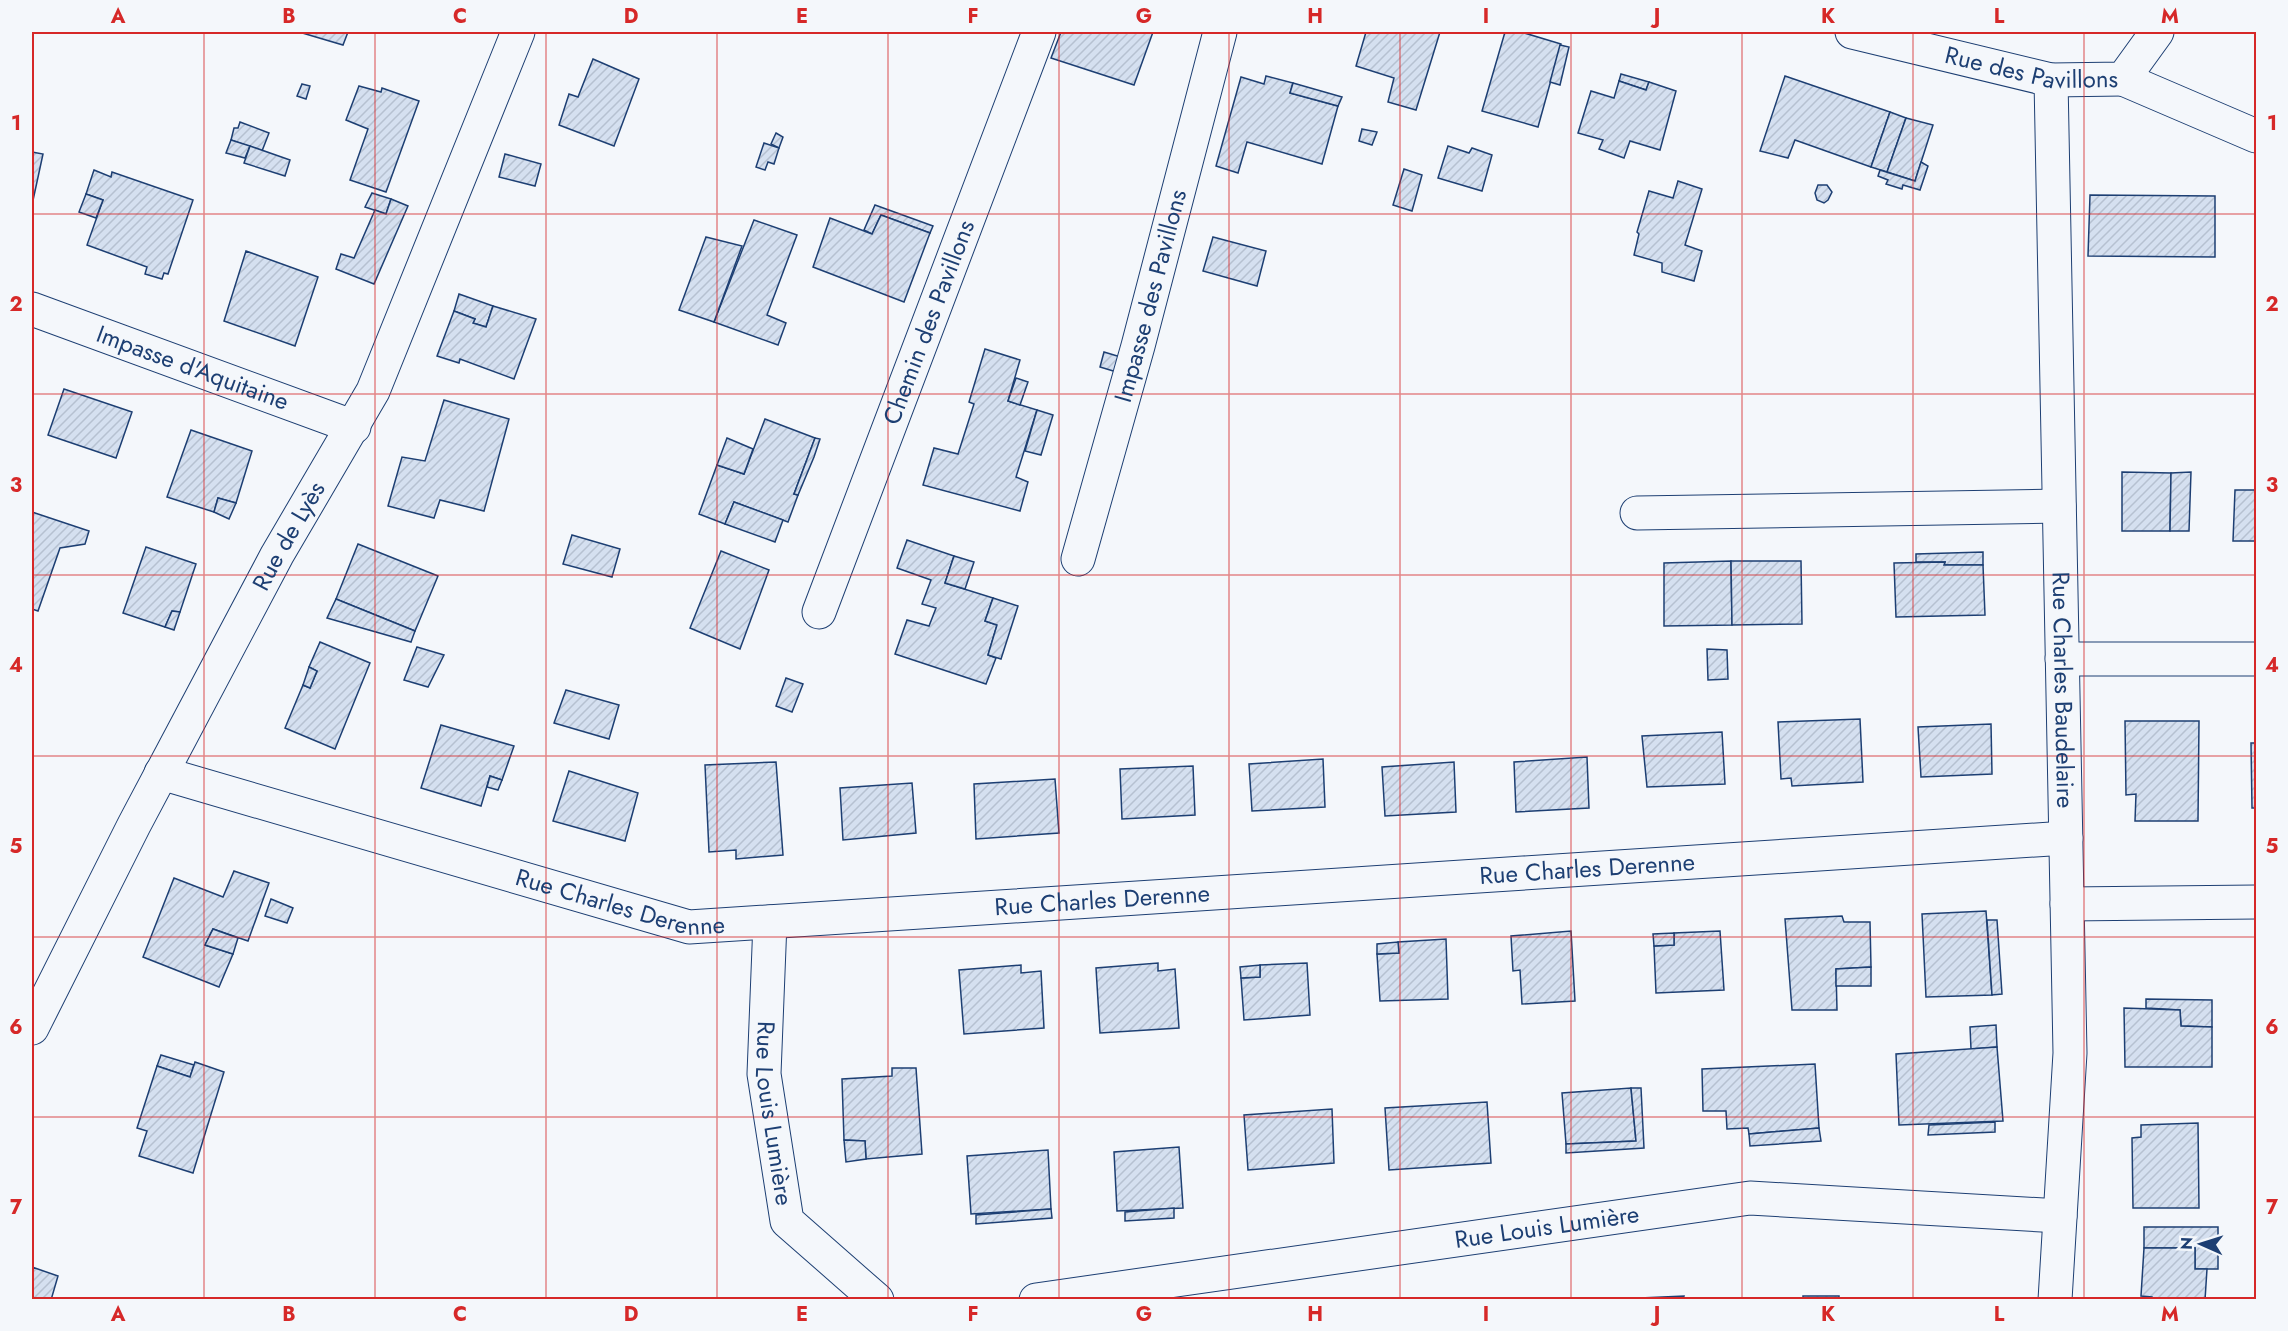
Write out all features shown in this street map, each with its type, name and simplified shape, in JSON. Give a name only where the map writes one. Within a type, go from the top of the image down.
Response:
[{"type":"street","name":"Rue de Lyès","points":[[32,1028],[161,773],[277,555],[373,391],[518,32]]},
{"type":"street","name":"Chemin des Pavillons","points":[[819,612],[1039,32]]},
{"type":"street","name":"Impasse des Pavillons","points":[[1077,559],[1138,346],[1220,32]]},
{"type":"street","name":"Rue des Pavillons","points":[[1851,32],[2051,80],[2122,79],[2157,32]]},
{"type":"street","points":[[2122,79],[2256,136]]},
{"type":"street","name":"Rue Charles Baudelaire","points":[[2051,80],[2070,1053],[2055,1299]]},
{"type":"street","name":"Impasse d'Aquitaine","points":[[32,309],[354,427]]},
{"type":"street","points":[[1637,513],[2060,506]]},
{"type":"street","points":[[2062,659],[2256,659]]},
{"type":"street","name":"Rue Charles Derenne","points":[[161,773],[689,927],[2066,838]]},
{"type":"street","points":[[2067,904],[2256,902]]},
{"type":"street","name":"Rue Louis Lumière","points":[[770,922],[764,1074],[786,1221],[877,1299]]},
{"type":"street","name":"Rue Louis Lumière","points":[[1036,1299],[1750,1198],[2060,1216]]},
{"type":"building","points":[[299,32],[348,32],[343,45]]},
{"type":"building","points":[[1061,32],[1153,32],[1134,85],[1051,58]]},
{"type":"building","points":[[1366,32],[1440,32],[1416,110],[1388,102],[1394,78],[1356,66]]},
{"type":"building","points":[[1505,32],[1521,32],[1561,44],[1538,127],[1482,111]]},
{"type":"building","points":[[1560,45],[1569,47],[1560,85],[1550,82]]},
{"type":"building","points":[[593,59],[639,79],[614,146],[559,125],[569,94],[578,97]]},
{"type":"building","points":[[1621,74],[1649,82],[1646,90],[1619,81]]},
{"type":"building","points":[[1266,76],[1293,83],[1290,93],[1338,106],[1322,164],[1247,142],[1238,173],[1216,166],[1241,77],[1264,84]]},
{"type":"building","points":[[1785,76],[1890,112],[1871,167],[1795,140],[1788,158],[1760,151]]},
{"type":"building","points":[[1619,81],[1646,90],[1649,82],[1676,91],[1660,150],[1630,141],[1624,158],[1599,149],[1603,140],[1578,133],[1591,91],[1614,98]]},
{"type":"building","points":[[1293,83],[1342,97],[1338,106],[1290,93]]},
{"type":"building","points":[[302,84],[310,86],[306,99],[297,96]]},
{"type":"building","points":[[359,86],[381,92],[382,88],[419,101],[386,192],[350,180],[368,129],[346,120]]},
{"type":"building","points":[[1890,112],[1906,118],[1887,172],[1871,167]]},
{"type":"building","points":[[1906,118],[1933,125],[1915,181],[1887,172]]},
{"type":"building","points":[[240,122],[269,133],[262,151],[231,140],[234,128],[238,128]]},
{"type":"building","points":[[1362,129],[1377,132],[1372,145],[1359,141]]},
{"type":"building","points":[[776,133],[783,137],[779,148],[771,144]]},
{"type":"building","points":[[231,140],[250,146],[245,158],[226,153]]},
{"type":"building","points":[[764,143],[779,148],[774,164],[768,162],[765,170],[756,167]]},
{"type":"building","points":[[250,146],[290,160],[285,176],[244,163]]},
{"type":"building","points":[[1448,146],[1469,153],[1472,148],[1492,155],[1482,191],[1438,178]]},
{"type":"building","points":[[32,152],[43,154],[32,205]]},
{"type":"building","points":[[505,154],[541,164],[535,186],[499,177]]},
{"type":"building","points":[[1921,162],[1928,166],[1920,190],[1903,185],[1902,189],[1886,184],[1888,180],[1878,176],[1880,170],[1915,181]]},
{"type":"building","points":[[1404,169],[1422,175],[1412,211],[1393,205]]},
{"type":"building","points":[[94,170],[111,177],[112,172],[193,200],[168,274],[164,273],[162,279],[145,274],[147,267],[87,245],[103,200],[86,194]]},
{"type":"building","points":[[1678,181],[1702,189],[1685,245],[1702,251],[1694,281],[1662,272],[1662,263],[1634,255],[1639,234],[1637,232],[1649,191],[1673,198]]},
{"type":"building","points":[[1818,185],[1827,185],[1832,192],[1824,203],[1817,200],[1815,193]]},
{"type":"building","points":[[372,193],[391,199],[386,214],[365,207]]},
{"type":"building","points":[[86,194],[103,200],[96,218],[79,212]]},
{"type":"building","points":[[2090,195],[2215,196],[2215,257],[2088,256]]},
{"type":"building","points":[[391,199],[408,206],[374,284],[336,269],[341,254],[354,258],[375,210],[386,214]]},
{"type":"building","points":[[875,205],[933,226],[930,233],[881,215],[872,234],[864,230]]},
{"type":"building","points":[[881,215],[930,233],[904,302],[813,267],[830,218],[872,234]]},
{"type":"building","points":[[754,220],[797,235],[767,315],[786,323],[778,345],[714,322]]},
{"type":"building","points":[[706,237],[742,246],[714,322],[679,310]]},
{"type":"building","points":[[1213,237],[1266,251],[1257,286],[1203,271]]},
{"type":"building","points":[[246,251],[318,277],[295,346],[224,321]]},
{"type":"building","points":[[459,294],[493,306],[486,327],[473,323],[475,319],[454,311]]},
{"type":"building","points":[[493,306],[536,319],[514,379],[460,359],[459,363],[437,356],[454,311],[475,319],[473,323],[486,327]]},
{"type":"building","points":[[985,349],[1020,360],[1008,401],[1037,410],[1016,477],[1028,482],[1020,511],[923,485],[934,448],[958,454],[974,404],[969,402]]},
{"type":"building","points":[[1104,352],[1124,358],[1120,373],[1100,367]]},
{"type":"building","points":[[1016,378],[1028,382],[1020,405],[1008,401]]},
{"type":"building","points":[[64,389],[132,412],[116,458],[48,435]]},
{"type":"building","points":[[444,400],[509,419],[484,511],[440,500],[434,518],[388,506],[402,457],[425,461]]},
{"type":"building","points":[[1037,410],[1053,415],[1041,455],[1025,451]]},
{"type":"building","points":[[765,419],[815,438],[794,494],[798,495],[788,522],[734,502],[725,524],[699,514],[717,465],[744,474]]},
{"type":"building","points":[[191,430],[252,451],[236,503],[218,498],[214,512],[167,497]]},
{"type":"building","points":[[727,438],[753,449],[744,474],[717,465]]},
{"type":"building","points":[[815,438],[820,439],[814,457],[798,495],[794,494]]},
{"type":"building","points":[[2122,472],[2171,473],[2170,531],[2122,531]]},
{"type":"building","points":[[2191,472],[2189,531],[2170,531],[2171,473]]},
{"type":"building","points":[[2235,490],[2256,490],[2256,541],[2233,541]]},
{"type":"building","points":[[218,498],[236,503],[229,519],[214,512]]},
{"type":"building","points":[[734,502],[783,520],[775,542],[725,524]]},
{"type":"building","points":[[32,512],[89,531],[85,544],[60,548],[38,611],[32,609]]},
{"type":"building","points":[[572,535],[620,549],[612,577],[563,564]]},
{"type":"building","points":[[907,540],[954,556],[945,583],[993,598],[985,621],[997,625],[988,655],[996,658],[986,684],[895,654],[907,620],[929,626],[936,608],[922,604],[931,580],[897,568]]},
{"type":"building","points":[[358,544],[438,576],[415,631],[336,599]]},
{"type":"building","points":[[146,547],[196,564],[180,612],[172,611],[165,627],[123,613]]},
{"type":"building","points":[[721,551],[769,570],[740,649],[690,628]]},
{"type":"building","points":[[1983,552],[1983,565],[1916,562],[1916,554]]},
{"type":"building","points":[[954,556],[974,562],[965,589],[945,583]]},
{"type":"building","points":[[1731,561],[1732,625],[1664,626],[1664,563]]},
{"type":"building","points":[[1731,561],[1801,561],[1802,624],[1732,625]]},
{"type":"building","points":[[1945,562],[1944,565],[1983,565],[1985,615],[1896,617],[1894,563]]},
{"type":"building","points":[[993,598],[1018,606],[1001,659],[988,655],[997,625],[985,621]]},
{"type":"building","points":[[336,599],[415,631],[411,642],[327,618]]},
{"type":"building","points":[[172,611],[180,612],[174,630],[165,627]]},
{"type":"building","points":[[320,642],[370,663],[335,749],[285,728],[303,685],[310,688],[317,671],[309,667]]},
{"type":"building","points":[[417,647],[444,655],[428,687],[404,680]]},
{"type":"building","points":[[1707,649],[1727,650],[1728,679],[1708,680]]},
{"type":"building","points":[[309,667],[317,671],[310,688],[303,685]]},
{"type":"building","points":[[786,678],[803,684],[792,712],[776,706]]},
{"type":"building","points":[[566,690],[619,705],[609,739],[554,723]]},
{"type":"building","points":[[1860,719],[1863,782],[1792,786],[1791,778],[1781,779],[1778,722]]},
{"type":"building","points":[[2125,721],[2199,721],[2198,821],[2135,821],[2136,794],[2126,795]]},
{"type":"building","points":[[1991,724],[1992,774],[1921,777],[1918,727]]},
{"type":"building","points":[[441,725],[514,746],[502,780],[490,776],[481,806],[421,788]]},
{"type":"building","points":[[1722,732],[1725,784],[1647,787],[1642,736]]},
{"type":"building","points":[[2251,743],[2256,743],[2256,808],[2252,808]]},
{"type":"building","points":[[1587,757],[1589,808],[1516,812],[1514,762]]},
{"type":"building","points":[[1323,759],[1325,807],[1252,811],[1249,764]]},
{"type":"building","points":[[776,762],[783,855],[736,859],[736,850],[709,852],[705,765]]},
{"type":"building","points":[[1454,762],[1456,812],[1385,816],[1382,767]]},
{"type":"building","points":[[1193,766],[1195,815],[1122,819],[1120,769]]},
{"type":"building","points":[[569,771],[638,793],[625,841],[553,821]]},
{"type":"building","points":[[490,776],[502,780],[498,790],[487,787]]},
{"type":"building","points":[[1055,779],[1059,833],[976,839],[974,784]]},
{"type":"building","points":[[912,783],[916,833],[843,840],[840,788]]},
{"type":"building","points":[[234,871],[269,883],[248,941],[213,929],[205,945],[233,954],[219,987],[143,957],[174,878],[223,897]]},
{"type":"building","points":[[271,899],[293,908],[287,923],[265,916]]},
{"type":"building","points":[[1986,911],[1992,995],[1926,997],[1922,914]]},
{"type":"building","points":[[1842,916],[1844,922],[1870,922],[1871,967],[1836,969],[1837,1010],[1792,1010],[1785,919]]},
{"type":"building","points":[[1987,920],[1997,920],[2002,994],[1992,995]]},
{"type":"building","points":[[213,929],[238,938],[233,954],[205,945]]},
{"type":"building","points":[[1571,931],[1575,1001],[1522,1004],[1520,970],[1513,971],[1511,936]]},
{"type":"building","points":[[1720,931],[1724,990],[1656,993],[1654,946],[1674,945],[1674,933]]},
{"type":"building","points":[[1674,933],[1674,945],[1654,946],[1653,934]]},
{"type":"building","points":[[1446,939],[1448,999],[1380,1001],[1377,954],[1399,953],[1398,942]]},
{"type":"building","points":[[1398,942],[1399,953],[1377,954],[1377,944]]},
{"type":"building","points":[[1158,963],[1158,971],[1175,969],[1179,1028],[1100,1033],[1096,968]]},
{"type":"building","points":[[1307,963],[1310,1015],[1244,1020],[1241,978],[1260,977],[1260,965]]},
{"type":"building","points":[[1021,965],[1021,973],[1041,971],[1044,1028],[964,1034],[959,970]]},
{"type":"building","points":[[1260,965],[1260,977],[1241,978],[1240,967]]},
{"type":"building","points":[[1871,967],[1871,986],[1836,986],[1836,969]]},
{"type":"building","points":[[2146,999],[2212,1000],[2212,1027],[2181,1026],[2180,1010],[2146,1008]]},
{"type":"building","points":[[2124,1008],[2180,1010],[2181,1026],[2212,1027],[2212,1067],[2125,1067]]},
{"type":"building","points":[[1996,1025],[1997,1047],[1971,1049],[1970,1027]]},
{"type":"building","points":[[1997,1047],[2003,1121],[1899,1125],[1896,1054]]},
{"type":"building","points":[[161,1055],[194,1065],[190,1077],[157,1066]]},
{"type":"building","points":[[195,1062],[224,1072],[193,1173],[139,1156],[147,1131],[137,1128],[157,1066],[190,1077]]},
{"type":"building","points":[[1815,1064],[1819,1128],[1749,1134],[1748,1128],[1727,1129],[1726,1111],[1703,1111],[1702,1069]]},
{"type":"building","points":[[892,1068],[916,1068],[922,1154],[866,1159],[865,1141],[844,1140],[842,1079],[892,1076]]},
{"type":"building","points":[[1631,1088],[1636,1141],[1566,1144],[1562,1093]]},
{"type":"building","points":[[1631,1088],[1641,1088],[1644,1148],[1566,1153],[1566,1144],[1636,1141]]},
{"type":"building","points":[[1487,1102],[1491,1163],[1389,1170],[1385,1108]]},
{"type":"building","points":[[1332,1109],[1334,1163],[1248,1170],[1244,1115]]},
{"type":"building","points":[[1995,1122],[1995,1132],[1928,1135],[1929,1125]]},
{"type":"building","points":[[2198,1123],[2199,1208],[2133,1208],[2132,1138],[2141,1137],[2141,1125]]},
{"type":"building","points":[[1819,1128],[1821,1141],[1750,1146],[1749,1134]]},
{"type":"building","points":[[844,1140],[865,1141],[866,1159],[846,1162]]},
{"type":"building","points":[[1179,1147],[1183,1208],[1117,1211],[1114,1152]]},
{"type":"building","points":[[1048,1150],[1051,1209],[971,1214],[967,1156]]},
{"type":"building","points":[[1174,1208],[1174,1218],[1125,1221],[1125,1212]]},
{"type":"building","points":[[1051,1209],[1052,1218],[976,1224],[976,1215]]},
{"type":"building","points":[[2144,1227],[2218,1227],[2218,1269],[2195,1269],[2195,1248],[2144,1248]]},
{"type":"building","points":[[2144,1248],[2195,1248],[2195,1269],[2207,1269],[2205,1300],[2152,1300],[2152,1297],[2141,1296]]},
{"type":"building","points":[[32,1267],[58,1276],[51,1300],[32,1300]]},
{"type":"building","points":[[1684,1296],[1683,1300],[1617,1299]]},
{"type":"building","points":[[1803,1296],[1839,1296],[1839,1300],[1803,1300]]}]
